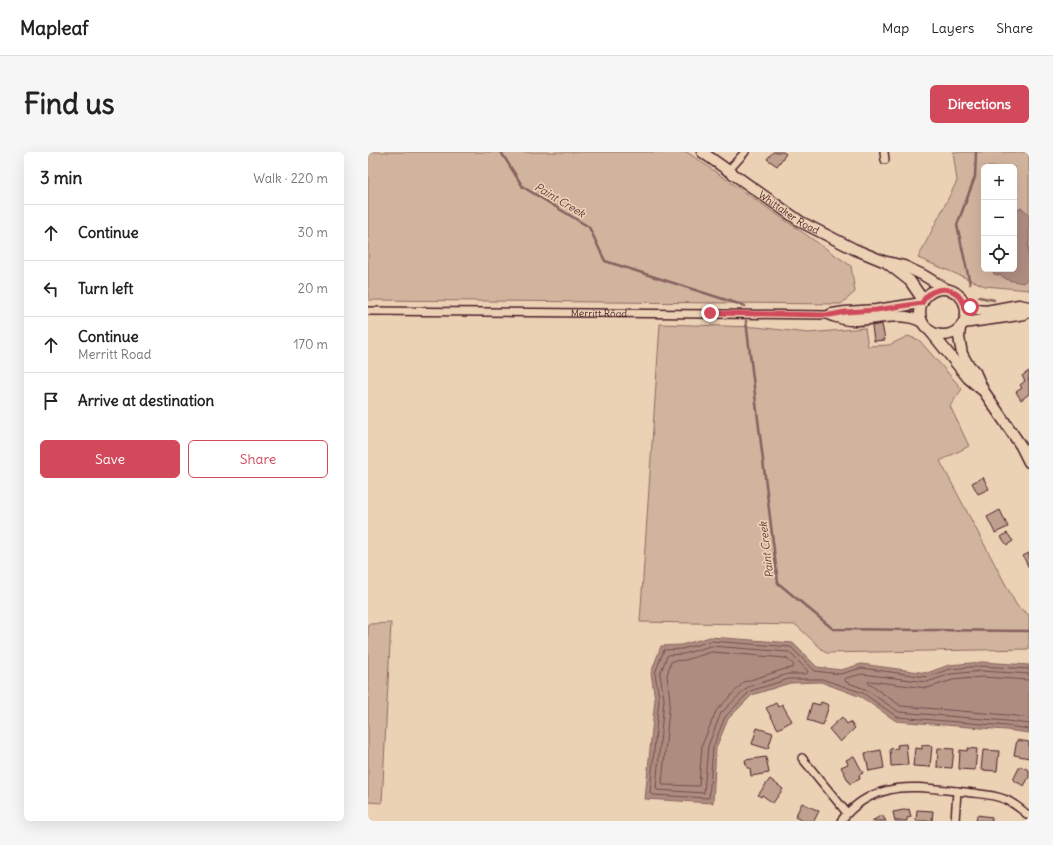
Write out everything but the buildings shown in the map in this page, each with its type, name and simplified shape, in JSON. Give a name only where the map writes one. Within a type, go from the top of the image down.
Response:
[{"type":"main road","name":"Whittaker Road","points":[[702,152],[801,222],[854,249],[884,261],[904,266],[923,275],[946,289]]},
{"type":"main road","name":"Whittaker Road","points":[[884,261],[910,281],[922,302]]},
{"type":"main road","points":[[931,332],[943,335],[955,332],[965,318],[965,306],[958,295],[952,291],[946,289],[933,291],[922,302],[920,316],[922,322],[968,378],[983,390]]},
{"type":"main road","name":"Merritt Road","points":[[830,315],[845,312],[876,310],[922,302]]},
{"type":"main road","points":[[965,306],[986,311],[1019,305],[1029,307]]},
{"type":"main road","points":[[961,325],[1029,312]]},
{"type":"main road","name":"Merritt Road","points":[[830,315],[850,320],[904,316],[922,322]]},
{"type":"main road","points":[[961,325],[959,337],[962,354],[975,372],[983,390],[1021,446],[1029,462]]},
{"type":"street","points":[[728,171],[745,152]]},
{"type":"street","points":[[884,152],[885,160]]},
{"type":"street","name":"Merritt Road","points":[[368,311],[830,315]]},
{"type":"street","points":[[802,758],[847,813]]},
{"type":"street","points":[[841,821],[847,813],[867,798],[888,790],[909,787],[990,795],[1005,799],[1029,815]]},
{"type":"street","points":[[955,821],[957,792]]},
{"type":"shaded area","points":[[368,152],[687,152],[851,266],[855,292],[841,304],[368,300]]},
{"type":"shaded area","points":[[953,152],[1029,152],[1029,290],[985,286],[918,258],[957,181]]},
{"type":"shaded area","points":[[660,324],[756,327],[808,333],[865,328],[868,346],[889,345],[908,336],[919,340],[962,389],[950,406],[969,446],[940,461],[1017,606],[1029,615],[1029,649],[826,653],[796,625],[640,622]]},
{"type":"shaded area","points":[[391,623],[382,803],[368,802],[368,624]]},
{"type":"water","points":[[1022,208],[1029,214],[1029,278],[1023,283],[1008,280],[1002,276],[994,274],[993,272],[1017,272],[1017,210]]},
{"type":"water","points":[[710,637],[793,643],[817,667],[841,670],[861,664],[927,673],[949,665],[982,662],[1029,665],[1029,733],[896,721],[861,697],[821,682],[790,683],[752,695],[728,719],[716,748],[713,803],[645,799],[655,699],[651,673],[661,646],[681,645]]},
{"type":"waterway","name":"Paint Creek","points":[[501,152],[523,187],[589,227],[605,261],[745,306]]},
{"type":"waterway","points":[[970,284],[957,225],[975,177],[976,152]]},
{"type":"waterway","points":[[979,297],[994,300]]},
{"type":"waterway","name":"Paint Creek","points":[[746,321],[778,583],[833,629],[1029,631]]},
{"type":"route","points":[[710,313],[830,315],[922,303],[923,300],[933,291],[946,289],[958,295],[965,306],[970,307]]}]
